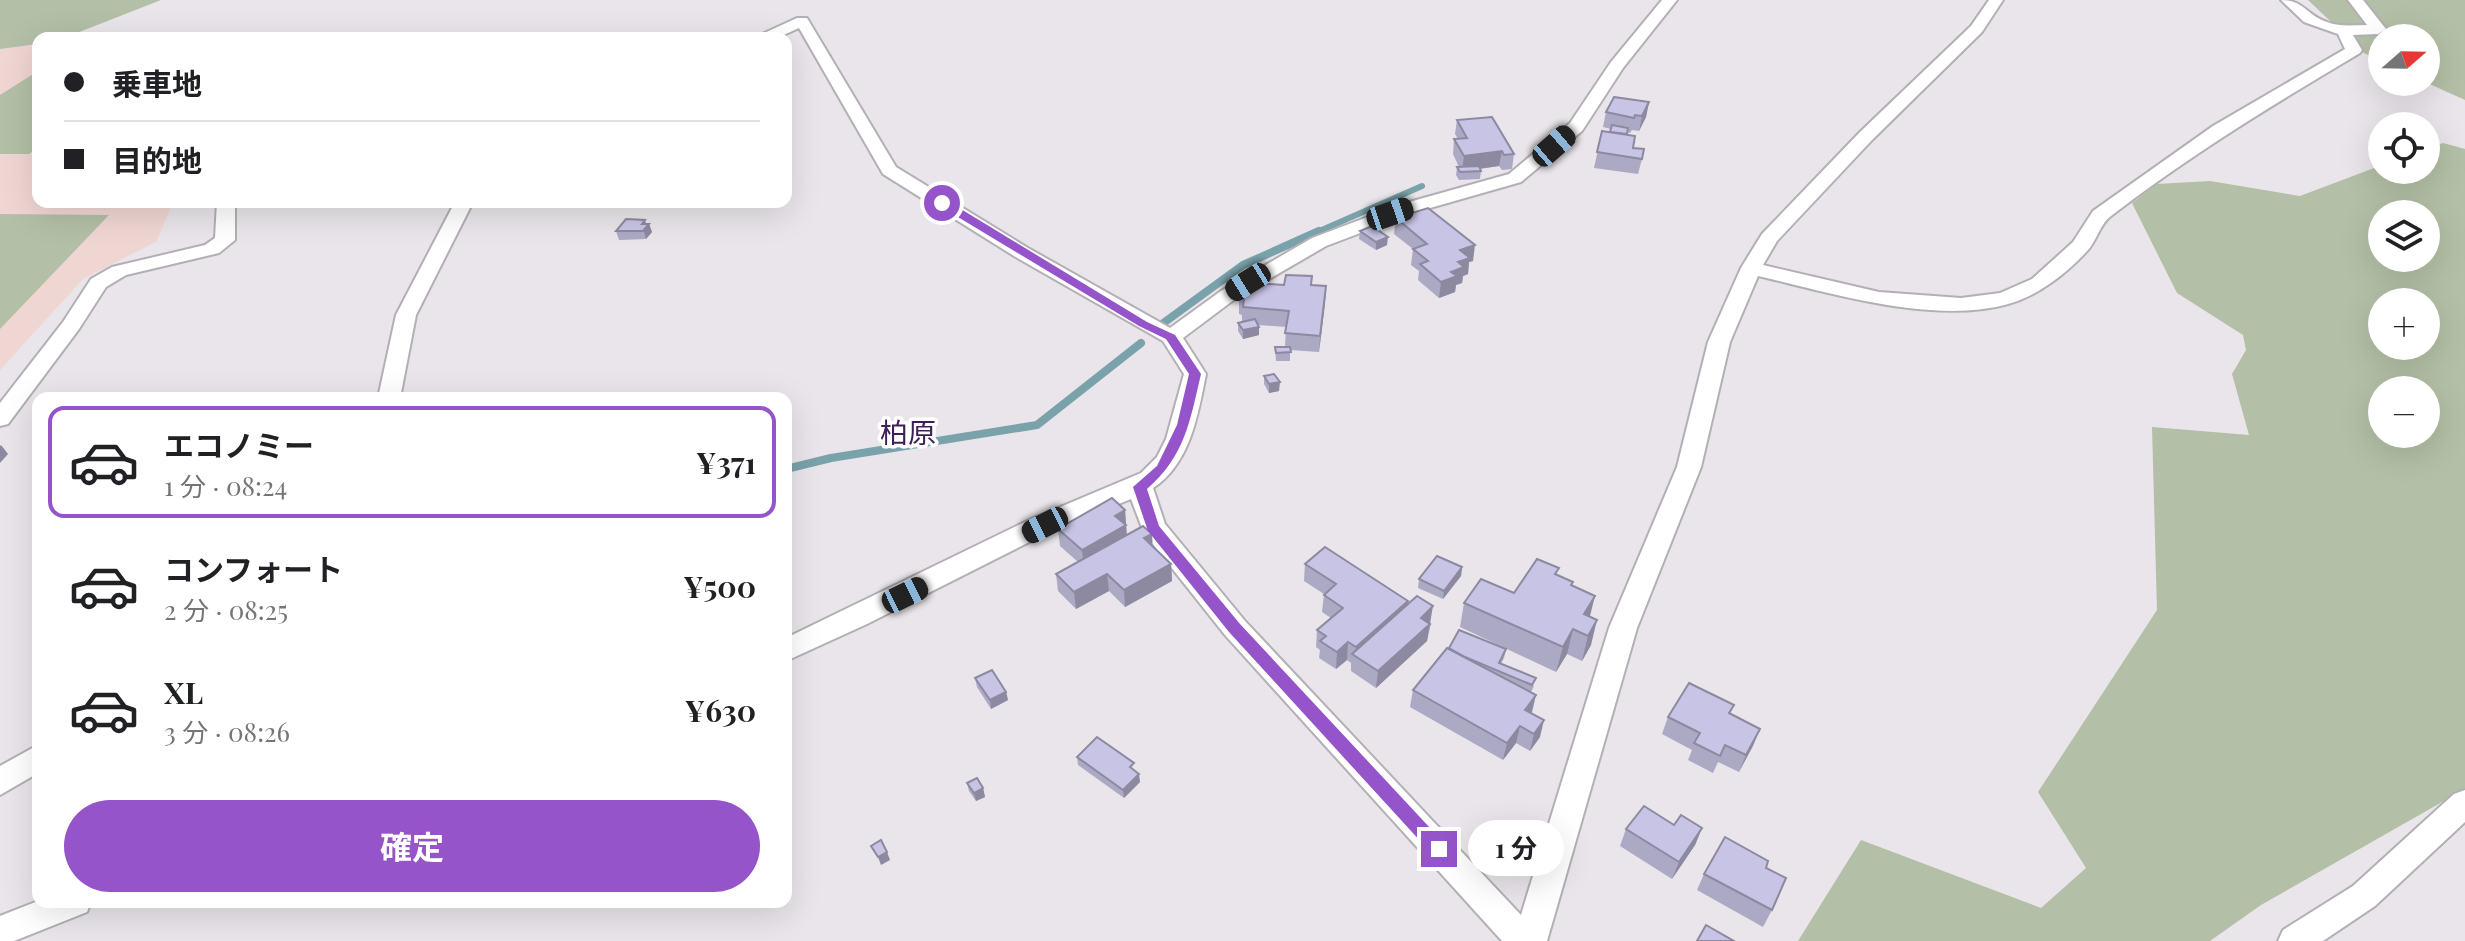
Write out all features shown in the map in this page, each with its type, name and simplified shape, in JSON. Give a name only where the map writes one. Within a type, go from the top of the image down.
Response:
[{"type":"street","points":[[1171,337],[1228,295],[1288,257],[1319,242],[1409,208],[1515,178],[1576,127],[1617,65],[1670,0]]},
{"type":"street","points":[[1140,487],[1153,527],[1235,628],[1527,941],[1623,628],[1689,467],[1719,342],[1751,268],[1769,238],[1866,136],[1977,29],[1996,0]]},
{"type":"street","points":[[2288,0],[2302,16],[2322,27],[2378,29],[2355,0]]},
{"type":"street","points":[[778,32],[802,21],[889,170],[1021,252],[1171,337],[1195,374],[1183,425],[1163,468],[1140,487],[1073,511],[849,623],[792,647]]},
{"type":"street","points":[[1751,268],[1879,298],[1961,304],[2004,299],[2039,283],[2081,246],[2100,215],[2208,137],[2354,50],[2343,30]]},
{"type":"street","points":[[0,419],[72,325],[98,283],[119,271],[212,249],[225,240],[226,208]]},
{"type":"street","points":[[390,392],[406,315],[461,208]]},
{"type":"street","points":[[0,782],[32,761]]},
{"type":"street","points":[[2295,941],[2364,896],[2465,803]]},
{"type":"street","points":[[0,931],[59,908]]},
{"type":"shaded area","points":[[32,45],[32,208],[170,208],[156,242],[83,279],[0,370],[0,49]]},
{"type":"green space","points":[[0,0],[161,0],[79,32],[32,32],[32,45],[0,49]]},
{"type":"green space","points":[[2308,0],[2465,0],[2465,100],[2440,89],[2440,24],[2368,24],[2368,55]]},
{"type":"green space","points":[[32,75],[32,152],[29,154],[0,154],[0,95]]},
{"type":"green space","points":[[2440,144],[2465,149],[2465,789],[2261,905],[2210,941],[1798,941],[1861,840],[2041,908],[2086,868],[2038,792],[2157,610],[2152,427],[2249,435],[2232,374],[2246,350],[2243,335],[2177,293],[2132,203],[2157,184],[2210,181],[2300,196],[2368,170],[2368,184],[2440,184]]},
{"type":"green space","points":[[0,214],[109,215],[0,329]]},
{"type":"building","points":[[1614,97],[1649,102],[1642,116],[1635,115],[1634,118],[1606,112]]},
{"type":"building","points":[[1492,117],[1514,154],[1504,155],[1502,151],[1464,156],[1454,139],[1467,138],[1457,120]]},
{"type":"building","points":[[1612,125],[1628,128],[1627,134],[1610,132]]},
{"type":"building","points":[[1602,131],[1635,136],[1633,148],[1644,149],[1642,159],[1597,152]]},
{"type":"building","points":[[1479,166],[1481,171],[1460,172],[1457,167]]},
{"type":"building","points":[[1428,208],[1475,245],[1460,250],[1470,258],[1458,262],[1464,267],[1451,272],[1457,276],[1441,282],[1420,264],[1428,261],[1413,249],[1427,244],[1396,218]]},
{"type":"building","points":[[626,219],[645,220],[642,224],[649,224],[643,231],[616,231]]},
{"type":"building","points":[[1372,226],[1388,237],[1376,242],[1360,231]]},
{"type":"building","points":[[1286,275],[1312,276],[1311,285],[1326,286],[1320,336],[1285,333],[1289,311],[1243,307],[1244,299],[1239,298],[1242,282],[1284,285]]},
{"type":"building","points":[[1255,319],[1259,327],[1243,330],[1238,323]]},
{"type":"building","points":[[1275,347],[1290,347],[1291,352],[1276,353]]},
{"type":"building","points":[[1274,374],[1280,382],[1269,384],[1264,376]]},
{"type":"building","points":[[1112,498],[1125,510],[1115,516],[1126,525],[1082,550],[1058,529]]},
{"type":"building","points":[[1143,526],[1152,534],[1144,538],[1171,564],[1124,590],[1107,574],[1074,592],[1056,574]]},
{"type":"building","points":[[1325,547],[1408,601],[1356,647],[1348,642],[1337,652],[1320,641],[1326,636],[1317,630],[1343,608],[1324,595],[1336,584],[1305,564]]},
{"type":"building","points":[[1437,556],[1462,567],[1444,591],[1419,579]]},
{"type":"building","points":[[1537,559],[1559,568],[1555,574],[1595,596],[1584,614],[1597,620],[1588,636],[1573,629],[1563,647],[1464,603],[1481,579],[1514,593]]},
{"type":"building","points":[[1417,596],[1433,606],[1421,618],[1430,624],[1378,671],[1352,654]]},
{"type":"building","points":[[1459,630],[1506,649],[1499,663],[1536,678],[1532,685],[1449,648]]},
{"type":"building","points":[[1447,648],[1536,695],[1525,710],[1544,720],[1534,734],[1520,726],[1507,743],[1413,690]]},
{"type":"building","points":[[992,670],[1006,692],[990,700],[975,678]]},
{"type":"building","points":[[1689,683],[1734,705],[1729,713],[1760,729],[1746,755],[1725,745],[1720,756],[1694,743],[1700,733],[1668,717]]},
{"type":"building","points":[[1097,737],[1134,763],[1130,767],[1139,774],[1123,790],[1077,757]]},
{"type":"building","points":[[977,778],[983,788],[974,793],[967,783]]},
{"type":"building","points":[[1644,806],[1674,825],[1681,815],[1702,828],[1679,862],[1626,829]]},
{"type":"building","points":[[1725,837],[1768,861],[1766,868],[1786,878],[1772,910],[1704,874]]},
{"type":"building","points":[[881,840],[887,852],[878,857],[871,846]]},
{"type":"building","points":[[1706,925],[1734,941],[1697,941]]},
{"type":"waterway","points":[[1315,233],[1422,186]]},
{"type":"waterway","points":[[1162,324],[1243,265],[1319,231]]},
{"type":"waterway","points":[[792,468],[831,458],[1037,425],[1141,343]]},
{"type":"district","name":"柏原","points":[[908,431]]},
{"type":"route","points":[[942,203],[1021,252],[1113,303],[1143,324],[1171,337],[1195,374],[1183,425],[1163,468],[1140,487],[1153,527],[1235,628],[1439,849]]}]
